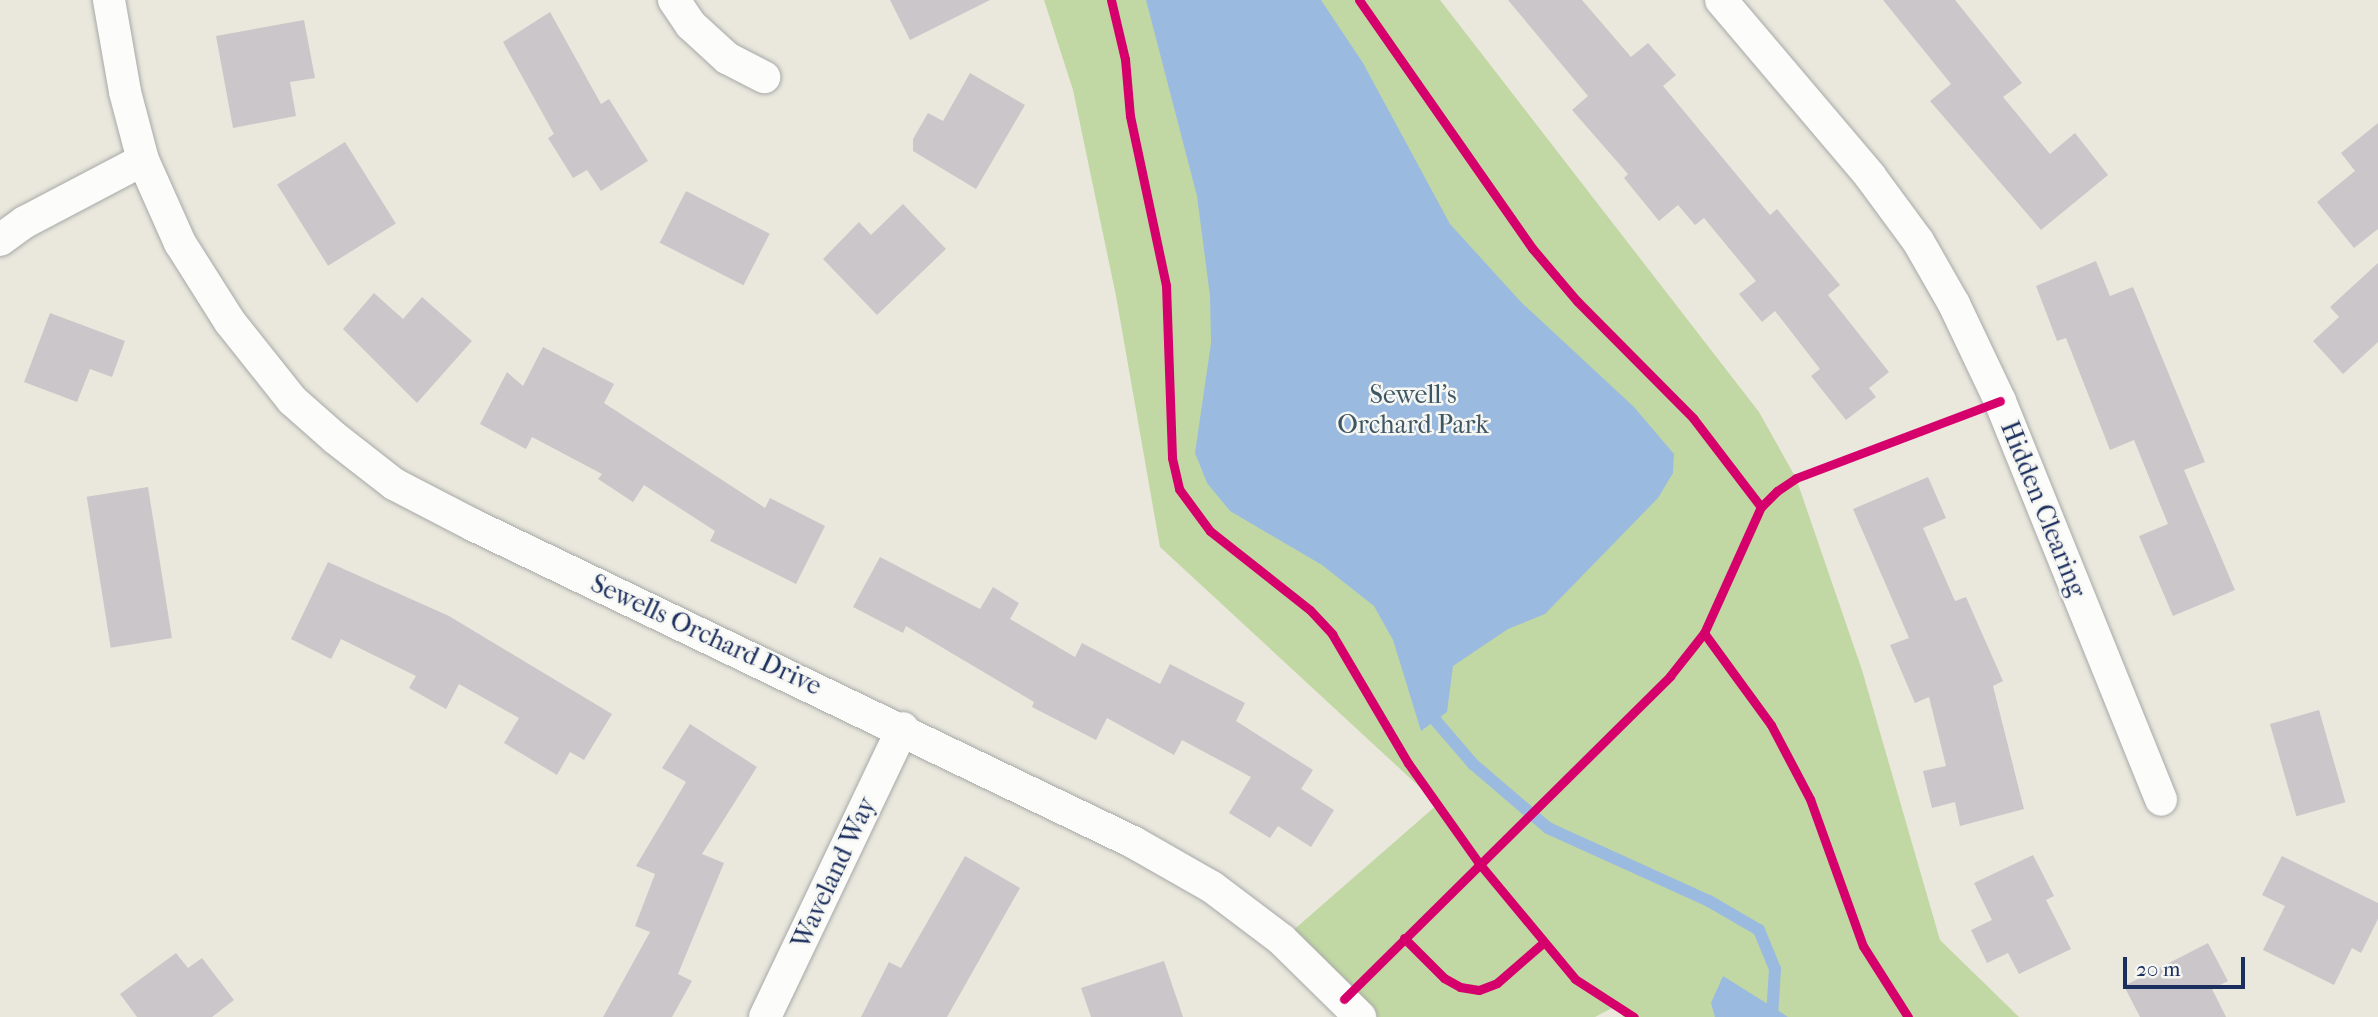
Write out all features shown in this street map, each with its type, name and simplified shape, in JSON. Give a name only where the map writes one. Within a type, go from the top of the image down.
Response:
[{"type":"street","name":"Sewells Orchard Drive","points":[[109,0],[125,92],[143,160],[180,243],[230,322],[292,400],[394,484],[903,728],[1133,842],[1212,887],[1282,940],[1360,1017]]},
{"type":"street","points":[[674,0],[691,25],[727,58],[764,77]]},
{"type":"street","name":"Hidden Clearing","points":[[1721,0],[1870,176],[1918,241],[1954,304],[2000,401],[2161,800]]},
{"type":"street","points":[[0,240],[25,222],[143,160]]},
{"type":"street","name":"Waveland Way","points":[[765,1017],[903,728]]},
{"type":"green space","name":"Sewell's Orchard Park","points":[[1044,0],[1440,0],[1759,412],[1796,478],[1862,670],[1940,940],[2019,1017],[1623,1017],[1616,1006],[1595,1017],[1351,1017],[1282,940],[1438,804],[1160,547],[1116,296],[1073,90]]},
{"type":"water","points":[[1146,0],[1321,0],[1363,63],[1450,224],[1521,302],[1634,407],[1674,454],[1673,473],[1658,498],[1545,614],[1508,629],[1453,666],[1447,712],[1421,731],[1393,640],[1374,606],[1322,565],[1230,511],[1207,483],[1195,453],[1211,343],[1210,296],[1197,196]]},
{"type":"water","points":[[1723,976],[1788,1017],[1715,1017],[1711,1003]]},
{"type":"building","points":[[890,0],[990,0],[910,40]]},
{"type":"building","points":[[1508,0],[1582,0],[1631,57],[1648,43],[1676,75],[1663,86],[1770,215],[1777,209],[1840,285],[1828,295],[1889,372],[1869,388],[1876,397],[1846,420],[1811,376],[1820,369],[1775,311],[1762,322],[1739,294],[1756,281],[1704,218],[1695,225],[1678,205],[1659,221],[1624,178],[1628,174],[1572,110],[1588,96]]},
{"type":"building","points":[[1883,0],[1955,0],[2022,83],[2003,97],[2050,154],[2075,133],[2108,175],[2041,230],[1930,101],[1951,84]]},
{"type":"building","points":[[550,12],[601,104],[609,99],[648,161],[601,191],[587,170],[573,178],[548,138],[554,134],[503,42]]},
{"type":"building","points":[[304,20],[315,78],[290,82],[296,116],[233,128],[216,36]]},
{"type":"building","points":[[970,73],[1025,105],[976,189],[913,151],[913,139],[928,113],[943,121]]},
{"type":"building","points":[[2378,123],[2378,229],[2354,248],[2317,202],[2355,171],[2341,153]]},
{"type":"building","points":[[345,142],[396,223],[328,266],[277,184]]},
{"type":"building","points":[[686,191],[770,234],[743,285],[660,243]]},
{"type":"building","points":[[903,204],[946,249],[877,315],[823,259],[859,222],[871,235]]},
{"type":"building","points":[[2096,261],[2110,296],[2133,287],[2205,462],[2184,470],[2235,590],[2173,616],[2139,536],[2168,524],[2134,440],[2110,450],[2066,338],[2057,341],[2036,286]]},
{"type":"building","points":[[2378,263],[2378,342],[2343,374],[2313,341],[2339,317],[2330,307]]},
{"type":"building","points":[[374,293],[403,319],[422,297],[472,341],[417,403],[343,329]]},
{"type":"building","points":[[50,313],[125,341],[112,377],[90,369],[77,402],[24,382]]},
{"type":"building","points":[[543,347],[614,384],[604,403],[765,508],[770,498],[825,526],[796,584],[710,541],[715,531],[644,485],[633,502],[598,479],[602,474],[532,437],[526,449],[480,424],[507,372],[523,386]]},
{"type":"building","points":[[1928,477],[1946,518],[1923,528],[1955,601],[1966,597],[2003,681],[1993,686],[2024,809],[1960,826],[1955,802],[1932,808],[1923,771],[1946,766],[1929,697],[1915,703],[1890,645],[1909,638],[1853,509]]},
{"type":"building","points":[[148,487],[172,638],[111,648],[87,497]]},
{"type":"building","points":[[880,557],[980,609],[993,587],[1019,603],[1010,619],[1075,657],[1082,643],[1160,684],[1170,664],[1245,703],[1236,721],[1313,770],[1301,789],[1334,810],[1311,847],[1278,826],[1270,838],[1229,813],[1251,777],[1182,740],[1174,755],[1107,718],[1096,740],[1032,707],[1034,702],[906,626],[903,633],[853,607]]},
{"type":"building","points":[[328,562],[449,616],[612,714],[584,760],[570,752],[557,775],[504,743],[519,718],[459,684],[446,709],[409,688],[416,676],[341,639],[331,659],[291,639]]},
{"type":"building","points":[[2319,710],[2345,802],[2296,816],[2270,724]]},
{"type":"building","points":[[690,724],[757,767],[702,854],[724,863],[678,974],[692,981],[672,1017],[603,1017],[650,932],[635,926],[655,874],[636,866],[686,782],[662,768]]},
{"type":"building","points":[[2033,855],[2054,896],[2046,900],[2071,949],[2019,974],[2008,953],[1987,963],[1971,930],[1992,920],[1974,883]]},
{"type":"building","points":[[965,856],[1020,888],[947,1017],[861,1017],[889,962],[901,968]]},
{"type":"building","points":[[2282,856],[2378,903],[2378,919],[2361,953],[2352,948],[2334,985],[2263,950],[2285,906],[2262,895]]},
{"type":"building","points":[[2208,943],[2228,981],[2212,989],[2226,1017],[2140,1017],[2124,986]]},
{"type":"building","points":[[176,953],[188,968],[202,958],[234,1000],[212,1017],[137,1017],[120,994]]},
{"type":"building","points":[[1164,961],[1183,1017],[1091,1017],[1081,988]]},
{"type":"waterway","points":[[1433,708],[1436,721],[1473,764],[1548,828],[1709,901],[1759,930],[1775,969],[1772,1017]]},
{"type":"cycle path","points":[[1111,0],[1125,59],[1130,116],[1166,285],[1172,458],[1179,489],[1210,531],[1310,610],[1332,634],[1408,763],[1478,862],[1575,979],[1634,1017]]},
{"type":"cycle path","points":[[1359,0],[1532,248],[1577,301],[1693,418],[1761,507]]},
{"type":"cycle path","points":[[1344,999],[1670,676],[1704,633],[1761,507],[1777,491],[1796,478],[2000,401]]},
{"type":"cycle path","points":[[1704,633],[1771,725],[1810,799],[1863,946],[1908,1017]]},
{"type":"cycle path","points":[[1404,938],[1444,978],[1460,987],[1479,990],[1497,983],[1544,942]]}]
